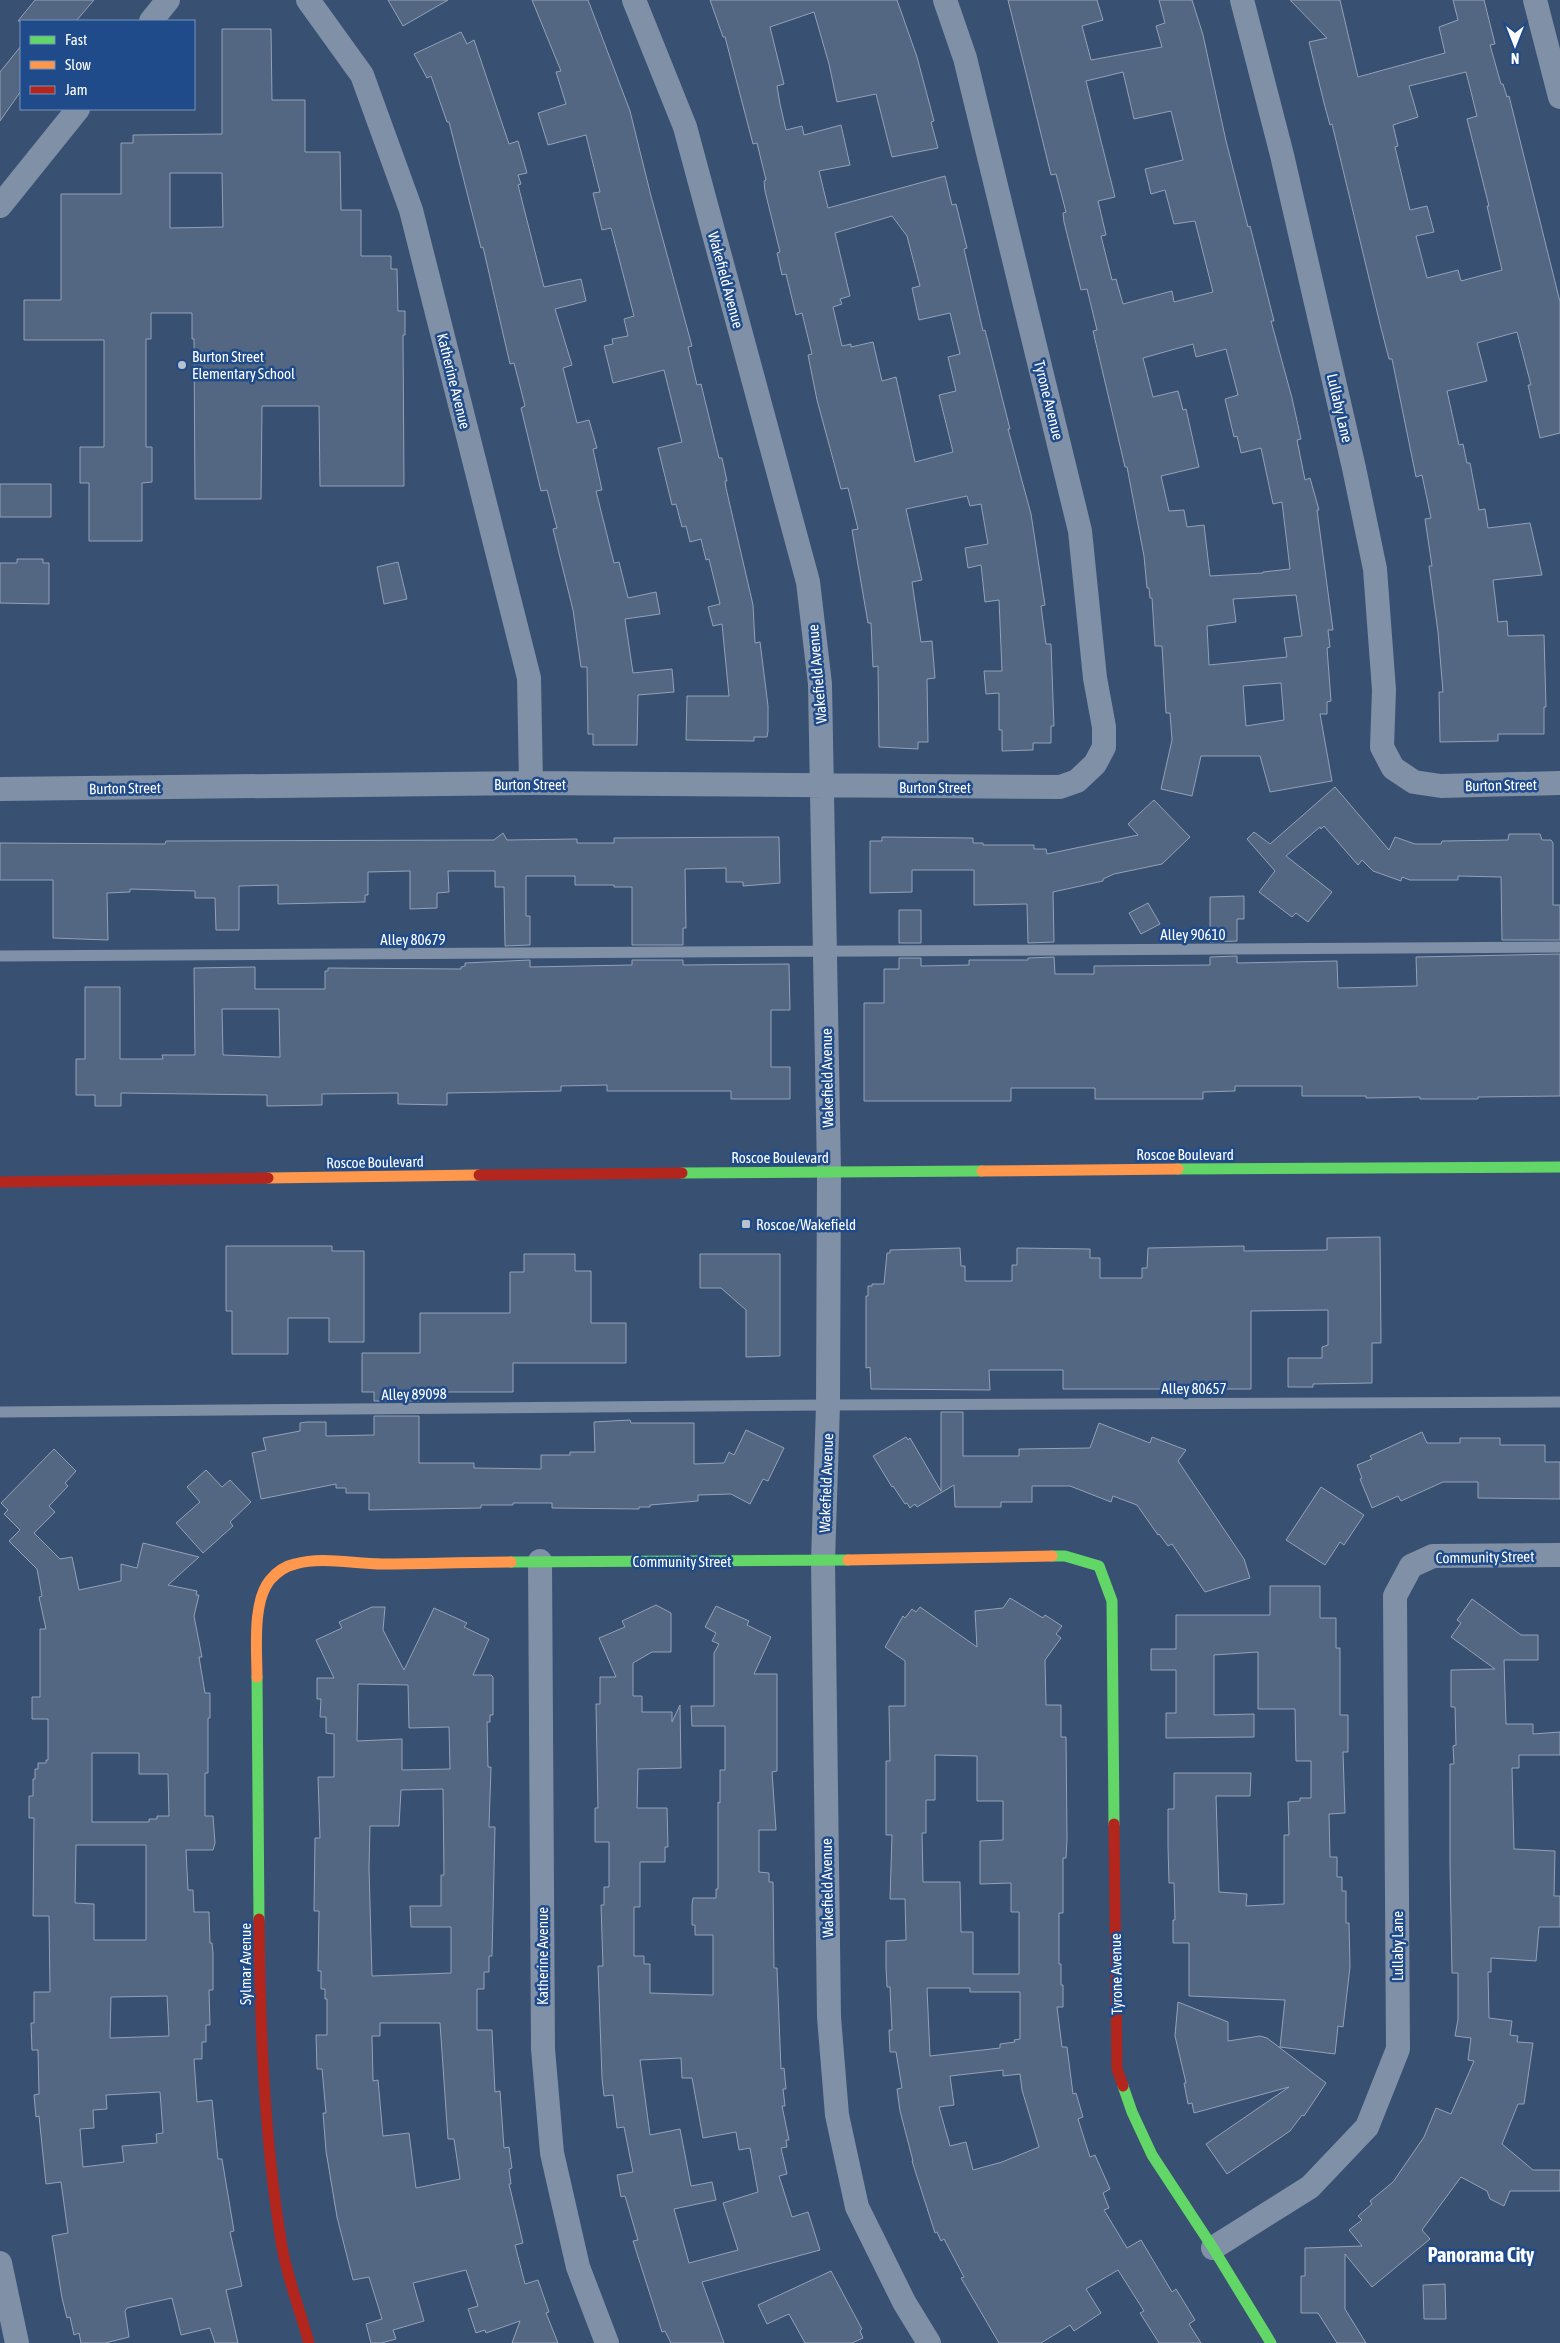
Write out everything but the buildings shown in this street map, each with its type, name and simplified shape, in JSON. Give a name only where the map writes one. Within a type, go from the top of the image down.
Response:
[{"type":"street","points":[[152,20],[168,0]]},
{"type":"street","name":"Katherine Avenue","points":[[308,0],[362,75],[411,210],[529,678],[531,783]]},
{"type":"street","name":"Wakefield Avenue","points":[[634,0],[684,127],[808,582],[820,684],[829,1172],[828,1405],[823,1561],[829,2017],[837,2115],[857,2207],[904,2302],[929,2343]]},
{"type":"street","name":"Tyrone Avenue","points":[[945,0],[965,58],[1080,531],[1095,678],[1104,727],[1104,747],[1095,764],[1077,781],[1060,787]]},
{"type":"street","name":"Lullaby Lane","points":[[1242,0],[1285,165],[1375,569],[1384,690],[1382,748],[1393,768],[1414,782],[1441,786]]},
{"type":"street","points":[[1535,0],[1560,97]]},
{"type":"street","points":[[0,206],[15,184],[77,110]]},
{"type":"street","name":"Burton Street","points":[[0,789],[531,783],[823,787],[1060,787]]},
{"type":"street","name":"Burton Street","points":[[1441,786],[1560,783]]},
{"type":"street","name":"Roscoe Boulevard","points":[[0,1182],[829,1172],[1560,1167]]},
{"type":"street","name":"Community Street","points":[[269,1581],[281,1570],[293,1564],[310,1561],[381,1564],[540,1561],[823,1561],[1065,1556],[1099,1566]]},
{"type":"street","name":"Community Street","points":[[1411,1566],[1433,1556],[1560,1556]]},
{"type":"street","name":"Katherine Avenue","points":[[540,1561],[543,2049],[552,2152],[578,2267],[607,2343]]},
{"type":"street","name":"Tyrone Avenue","points":[[1099,1566],[1112,1601],[1117,2069],[1132,2112],[1152,2155],[1213,2248],[1271,2343]]},
{"type":"street","name":"Lullaby Lane","points":[[1213,2248],[1310,2187],[1367,2127],[1398,2048],[1395,1596],[1411,1566]]},
{"type":"street","name":"Sylmar Avenue","points":[[269,1581],[263,1593],[257,1621],[260,2017],[266,2109],[281,2242],[309,2343]]},
{"type":"street","points":[[0,2262],[17,2343]]},
{"type":"lane","name":"Alley 90610","points":[[825,952],[1560,947]]},
{"type":"lane","name":"Alley 80679","points":[[0,956],[825,952]]},
{"type":"lane","name":"Alley 80657","points":[[828,1405],[1560,1402]]},
{"type":"lane","name":"Alley 89098","points":[[0,1412],[828,1405]]},
{"type":"traffic: fast","points":[[1178,1169],[1560,1167]]},
{"type":"traffic: fast","points":[[682,1173],[982,1171]]},
{"type":"traffic: fast","points":[[1052,1556],[1065,1556],[1099,1566],[1112,1601],[1114,1824]]},
{"type":"traffic: fast","points":[[511,1562],[848,1560]]},
{"type":"traffic: fast","points":[[257,1677],[259,1919]]},
{"type":"traffic: fast","points":[[1123,2086],[1132,2112],[1152,2155],[1213,2248],[1271,2343]]},
{"type":"traffic: slow","points":[[982,1171],[1178,1169]]},
{"type":"traffic: slow","points":[[268,1178],[479,1175]]},
{"type":"traffic: slow","points":[[848,1560],[1052,1556]]},
{"type":"traffic: slow","points":[[257,1677],[256,1640],[260,1601],[264,1589],[270,1580],[288,1566],[316,1561],[371,1564],[511,1562]]},
{"type":"traffic: jam","points":[[479,1175],[682,1173]]},
{"type":"traffic: jam","points":[[0,1182],[268,1178]]},
{"type":"traffic: jam","points":[[1114,1824],[1117,2069],[1123,2086]]},
{"type":"traffic: jam","points":[[259,1919],[264,2081],[275,2201],[286,2267],[309,2343]]},
{"type":"place","name":"Burton Street Elementary School","points":[[182,365]]},
{"type":"place","name":"Roscoe/Wakefield","points":[[746,1224]]},
{"type":"district","name":"Panorama City","points":[[1481,2254]]}]
